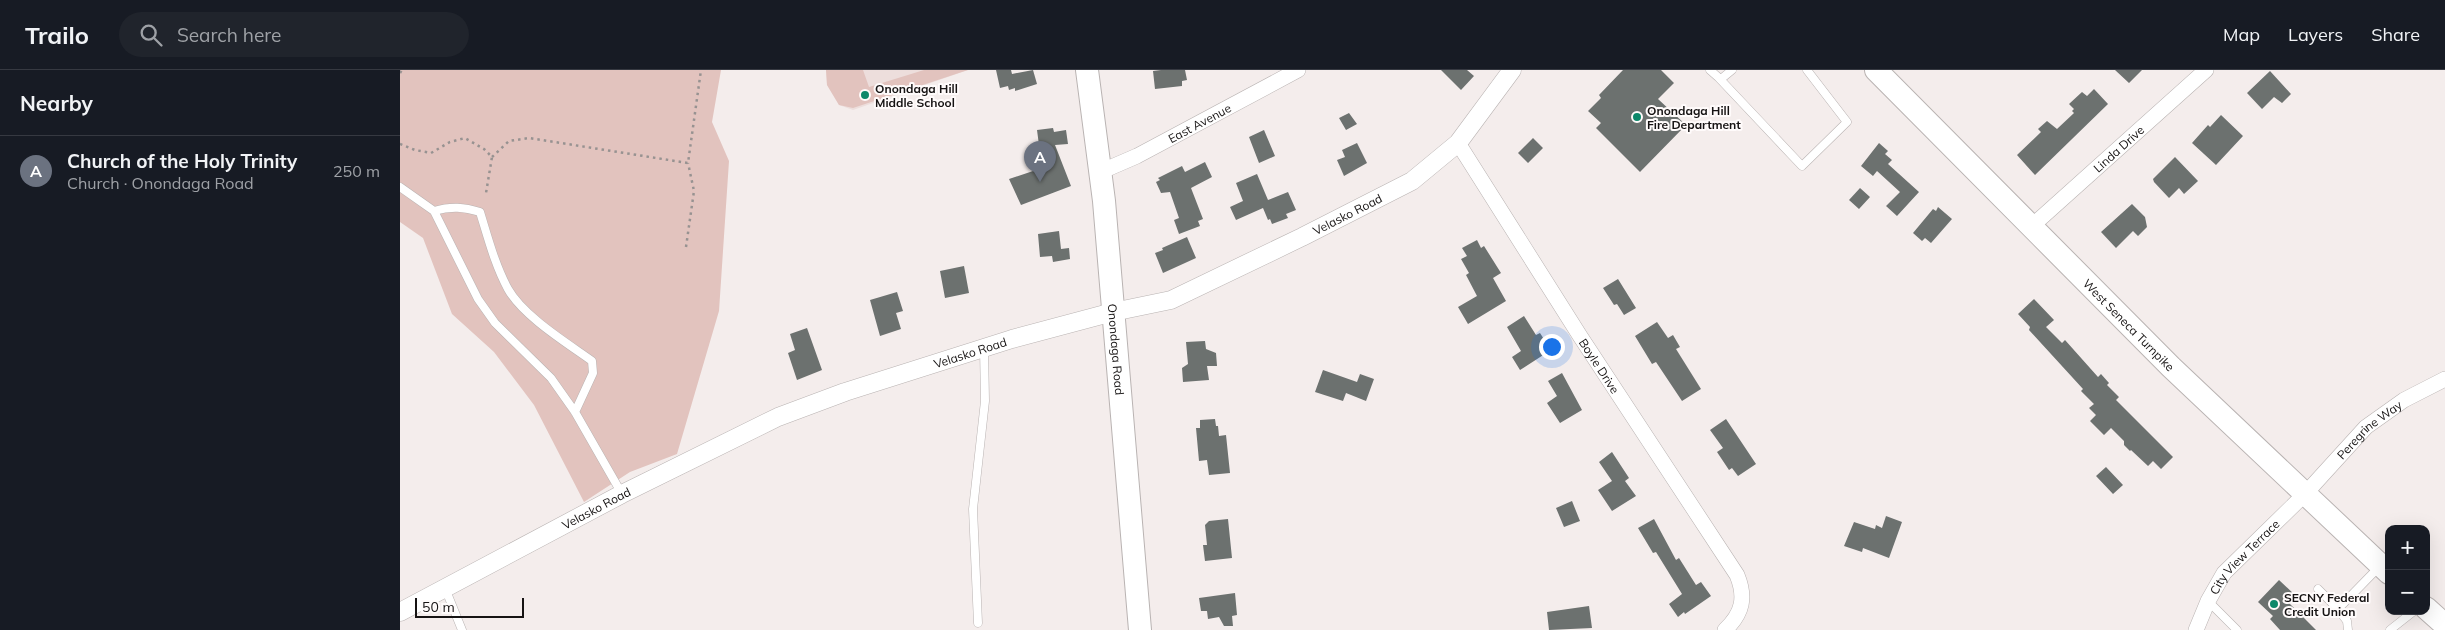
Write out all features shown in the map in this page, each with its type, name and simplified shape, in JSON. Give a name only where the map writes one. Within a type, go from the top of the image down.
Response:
[{"type":"main road","name":"Onondaga Road","points":[[1087,70],[1100,172],[1140,630]]},
{"type":"main road","name":"West Seneca Turnpike","points":[[1883,72],[2171,367],[2385,569]]},
{"type":"main road","points":[[2430,612],[2445,626]]},
{"type":"street","name":"East Avenue","points":[[1100,172],[1145,151],[1298,70]]},
{"type":"street","name":"Velasko Road","points":[[400,612],[622,494],[778,417],[845,392],[984,348],[1113,312],[1171,300],[1352,212],[1412,180],[1458,143],[1512,70]]},
{"type":"street","name":"Linda Drive","points":[[2032,226],[2206,70]]},
{"type":"street","name":"Boyle Drive","points":[[1458,143],[1580,336],[1698,512],[1737,575],[1742,587],[1744,601],[1737,616],[1725,630]]},
{"type":"street","name":"Peregrine Way","points":[[2304,494],[2366,427],[2404,400],[2445,380]]},
{"type":"street","name":"City View Terrace","points":[[2196,630],[2208,601],[2224,573],[2304,494]]},
{"type":"lane","points":[[1710,70],[1721,79],[1802,166],[1847,122],[1807,70]]},
{"type":"lane","points":[[1721,79],[1732,70]]},
{"type":"lane","points":[[400,187],[434,211],[478,299],[495,322],[551,378],[575,412],[622,494]]},
{"type":"lane","points":[[434,211],[446,208],[466,208],[480,212],[492,251],[508,290],[538,323],[592,362],[593,373],[575,412]]},
{"type":"lane","points":[[978,623],[973,509],[985,401],[984,348]]},
{"type":"lane","points":[[2338,610],[2385,569]]},
{"type":"lane","points":[[445,588],[462,630]]},
{"type":"lane","points":[[2318,589],[2347,620],[2348,630]]},
{"type":"lane","points":[[2208,601],[2237,630]]},
{"type":"lane","points":[[2390,630],[2409,615]]},
{"type":"path","points":[[400,74],[402,70]]},
{"type":"path","points":[[686,247],[694,191],[688,163],[701,70]]},
{"type":"path","points":[[400,144],[416,150],[431,152],[450,142],[465,138],[484,149],[492,157]]},
{"type":"path","points":[[486,193],[492,157],[509,141],[529,138],[688,163]]},
{"type":"shaded area","points":[[400,70],[721,70],[712,122],[729,161],[719,311],[677,454],[630,472],[584,502],[534,405],[494,352],[452,314],[423,238],[400,222]]},
{"type":"shaded area","name":"Onondaga Hill Middle School","points":[[826,70],[968,70],[853,110],[839,105],[827,85]]},
{"type":"shaded area","name":"Onondaga Hill Middle School","points":[[826,70],[863,70],[869,87],[924,70],[968,70],[853,108],[839,105],[827,85]]},
{"type":"building","points":[[996,70],[1011,70],[1012,74],[1033,70],[1037,84],[1015,91],[1015,88],[1009,90],[1008,86],[1000,88]]},
{"type":"building","points":[[1185,70],[1187,80],[1182,81],[1182,86],[1155,89],[1153,71]]},
{"type":"building","points":[[1441,70],[1467,70],[1474,76],[1461,90]]},
{"type":"building","points":[[1623,70],[1661,70],[1674,83],[1658,99],[1686,125],[1640,172],[1596,128],[1601,123],[1588,111],[1601,98],[1599,95]]},
{"type":"building","points":[[2115,70],[2142,70],[2129,83]]},
{"type":"building","points":[[2270,71],[2291,94],[2282,103],[2274,97],[2262,109],[2247,93]]},
{"type":"building","points":[[2094,89],[2108,104],[2035,175],[2017,155],[2041,132],[2038,129],[2047,121],[2057,129],[2074,113],[2072,111],[2074,109],[2069,104],[2082,92],[2087,96]]},
{"type":"building","points":[[1349,113],[1357,124],[1346,130],[1339,118]]},
{"type":"building","points":[[2221,115],[2243,136],[2216,165],[2192,143],[2208,125],[2210,127]]},
{"type":"building","points":[[1053,128],[1054,132],[1066,130],[1068,144],[1055,145],[1071,186],[1021,205],[1009,179],[1042,168],[1037,130]]},
{"type":"building","points":[[1264,130],[1275,156],[1259,163],[1249,137]]},
{"type":"building","points":[[1533,138],[1543,148],[1528,163],[1518,153]]},
{"type":"building","points":[[1357,143],[1367,163],[1344,176],[1337,160],[1345,157],[1342,150]]},
{"type":"building","points":[[1879,143],[1888,151],[1885,154],[1892,160],[1888,164],[1919,192],[1897,216],[1886,206],[1900,192],[1877,171],[1873,176],[1861,166]]},
{"type":"building","points":[[2175,157],[2198,181],[2184,194],[2179,188],[2169,198],[2153,179]]},
{"type":"building","points":[[1205,162],[1212,177],[1191,188],[1203,219],[1198,221],[1200,226],[1179,234],[1174,220],[1179,218],[1170,192],[1161,193],[1156,182],[1160,180],[1158,178],[1182,166],[1185,172]]},
{"type":"building","points":[[1257,174],[1268,200],[1288,192],[1296,210],[1286,214],[1288,218],[1272,224],[1270,219],[1268,220],[1263,208],[1236,220],[1230,207],[1243,201],[1236,183]]},
{"type":"building","points":[[1860,188],[1870,197],[1859,209],[1849,200]]},
{"type":"building","points":[[2132,204],[2145,217],[2147,227],[2138,236],[2133,231],[2116,248],[2101,232]]},
{"type":"building","points":[[1938,207],[1952,219],[1931,243],[1925,238],[1922,241],[1913,233],[1933,209],[1936,211]]},
{"type":"building","points":[[1059,231],[1061,249],[1069,248],[1070,259],[1053,262],[1052,256],[1040,257],[1038,234]]},
{"type":"building","points":[[1187,237],[1196,258],[1163,273],[1155,253]]},
{"type":"building","points":[[1477,240],[1481,248],[1484,246],[1501,273],[1493,278],[1506,301],[1468,324],[1458,307],[1477,296],[1466,275],[1469,273],[1461,259],[1467,256],[1462,248]]},
{"type":"building","points":[[964,266],[969,293],[945,298],[940,271]]},
{"type":"building","points":[[1618,279],[1636,308],[1624,315],[1617,304],[1614,305],[1603,288]]},
{"type":"building","points":[[897,292],[903,311],[896,313],[901,329],[880,336],[870,300]]},
{"type":"building","points":[[2034,299],[2054,320],[2046,327],[2062,343],[2065,340],[2098,377],[2101,374],[2109,383],[2107,385],[2119,397],[2116,400],[2173,457],[2161,469],[2153,461],[2148,466],[2124,445],[2124,441],[2111,428],[2104,435],[2090,421],[2096,415],[2089,408],[2094,404],[2081,391],[2083,389],[2029,330],[2030,327],[2018,314]]},
{"type":"building","points":[[1524,316],[1536,335],[1540,333],[1551,350],[1520,370],[1512,357],[1521,351],[1507,327]]},
{"type":"building","points":[[1657,322],[1668,338],[1673,335],[1680,347],[1676,349],[1701,389],[1682,401],[1656,362],[1652,364],[1635,336]]},
{"type":"building","points":[[807,328],[822,370],[797,380],[788,353],[795,350],[790,334]]},
{"type":"building","points":[[1205,341],[1206,349],[1216,353],[1217,366],[1207,366],[1209,380],[1183,382],[1182,368],[1188,364],[1186,342]]},
{"type":"building","points":[[1323,370],[1357,382],[1360,374],[1374,379],[1366,401],[1346,393],[1343,401],[1315,392]]},
{"type":"building","points":[[1562,373],[1582,410],[1560,423],[1547,403],[1557,396],[1548,381]]},
{"type":"building","points":[[1215,419],[1219,436],[1226,435],[1230,473],[1209,475],[1207,460],[1199,461],[1196,428],[1200,428],[1200,420]]},
{"type":"building","points":[[1726,419],[1756,464],[1738,476],[1732,468],[1729,470],[1717,452],[1723,448],[1710,430]]},
{"type":"building","points":[[1612,452],[1629,478],[1625,481],[1636,496],[1612,511],[1598,490],[1612,481],[1599,462]]},
{"type":"building","points":[[2106,467],[2123,485],[2113,494],[2096,476]]},
{"type":"building","points":[[1572,501],[1580,521],[1564,527],[1556,508]]},
{"type":"building","points":[[1886,516],[1902,522],[1889,558],[1863,548],[1862,552],[1844,546],[1854,522],[1875,529],[1876,525],[1882,528]]},
{"type":"building","points":[[1228,519],[1232,558],[1205,561],[1203,545],[1207,545],[1205,525],[1209,521]]},
{"type":"building","points":[[1654,519],[1676,560],[1679,558],[1696,585],[1701,582],[1711,596],[1678,617],[1669,604],[1682,594],[1656,552],[1653,553],[1638,528]]},
{"type":"building","name":"SECNY Federal Credit Union","points":[[2279,580],[2296,596],[2289,603],[2316,630],[2280,630],[2270,619],[2273,616],[2258,602]]},
{"type":"building","points":[[1235,593],[1237,615],[1232,616],[1233,626],[1224,626],[1219,617],[1208,619],[1207,611],[1201,611],[1199,598]]},
{"type":"building","points":[[1589,606],[1592,628],[1549,630],[1547,612]]},
{"type":"place","name":"Onondaga Hill Middle School","points":[[865,95]]},
{"type":"place","name":"Onondaga Hill Fire Department","points":[[1637,117]]},
{"type":"place","name":"Church of the Holy Trinity","points":[[1040,182]]},
{"type":"place","name":"SECNY Federal Credit Union","points":[[2274,604]]}]
